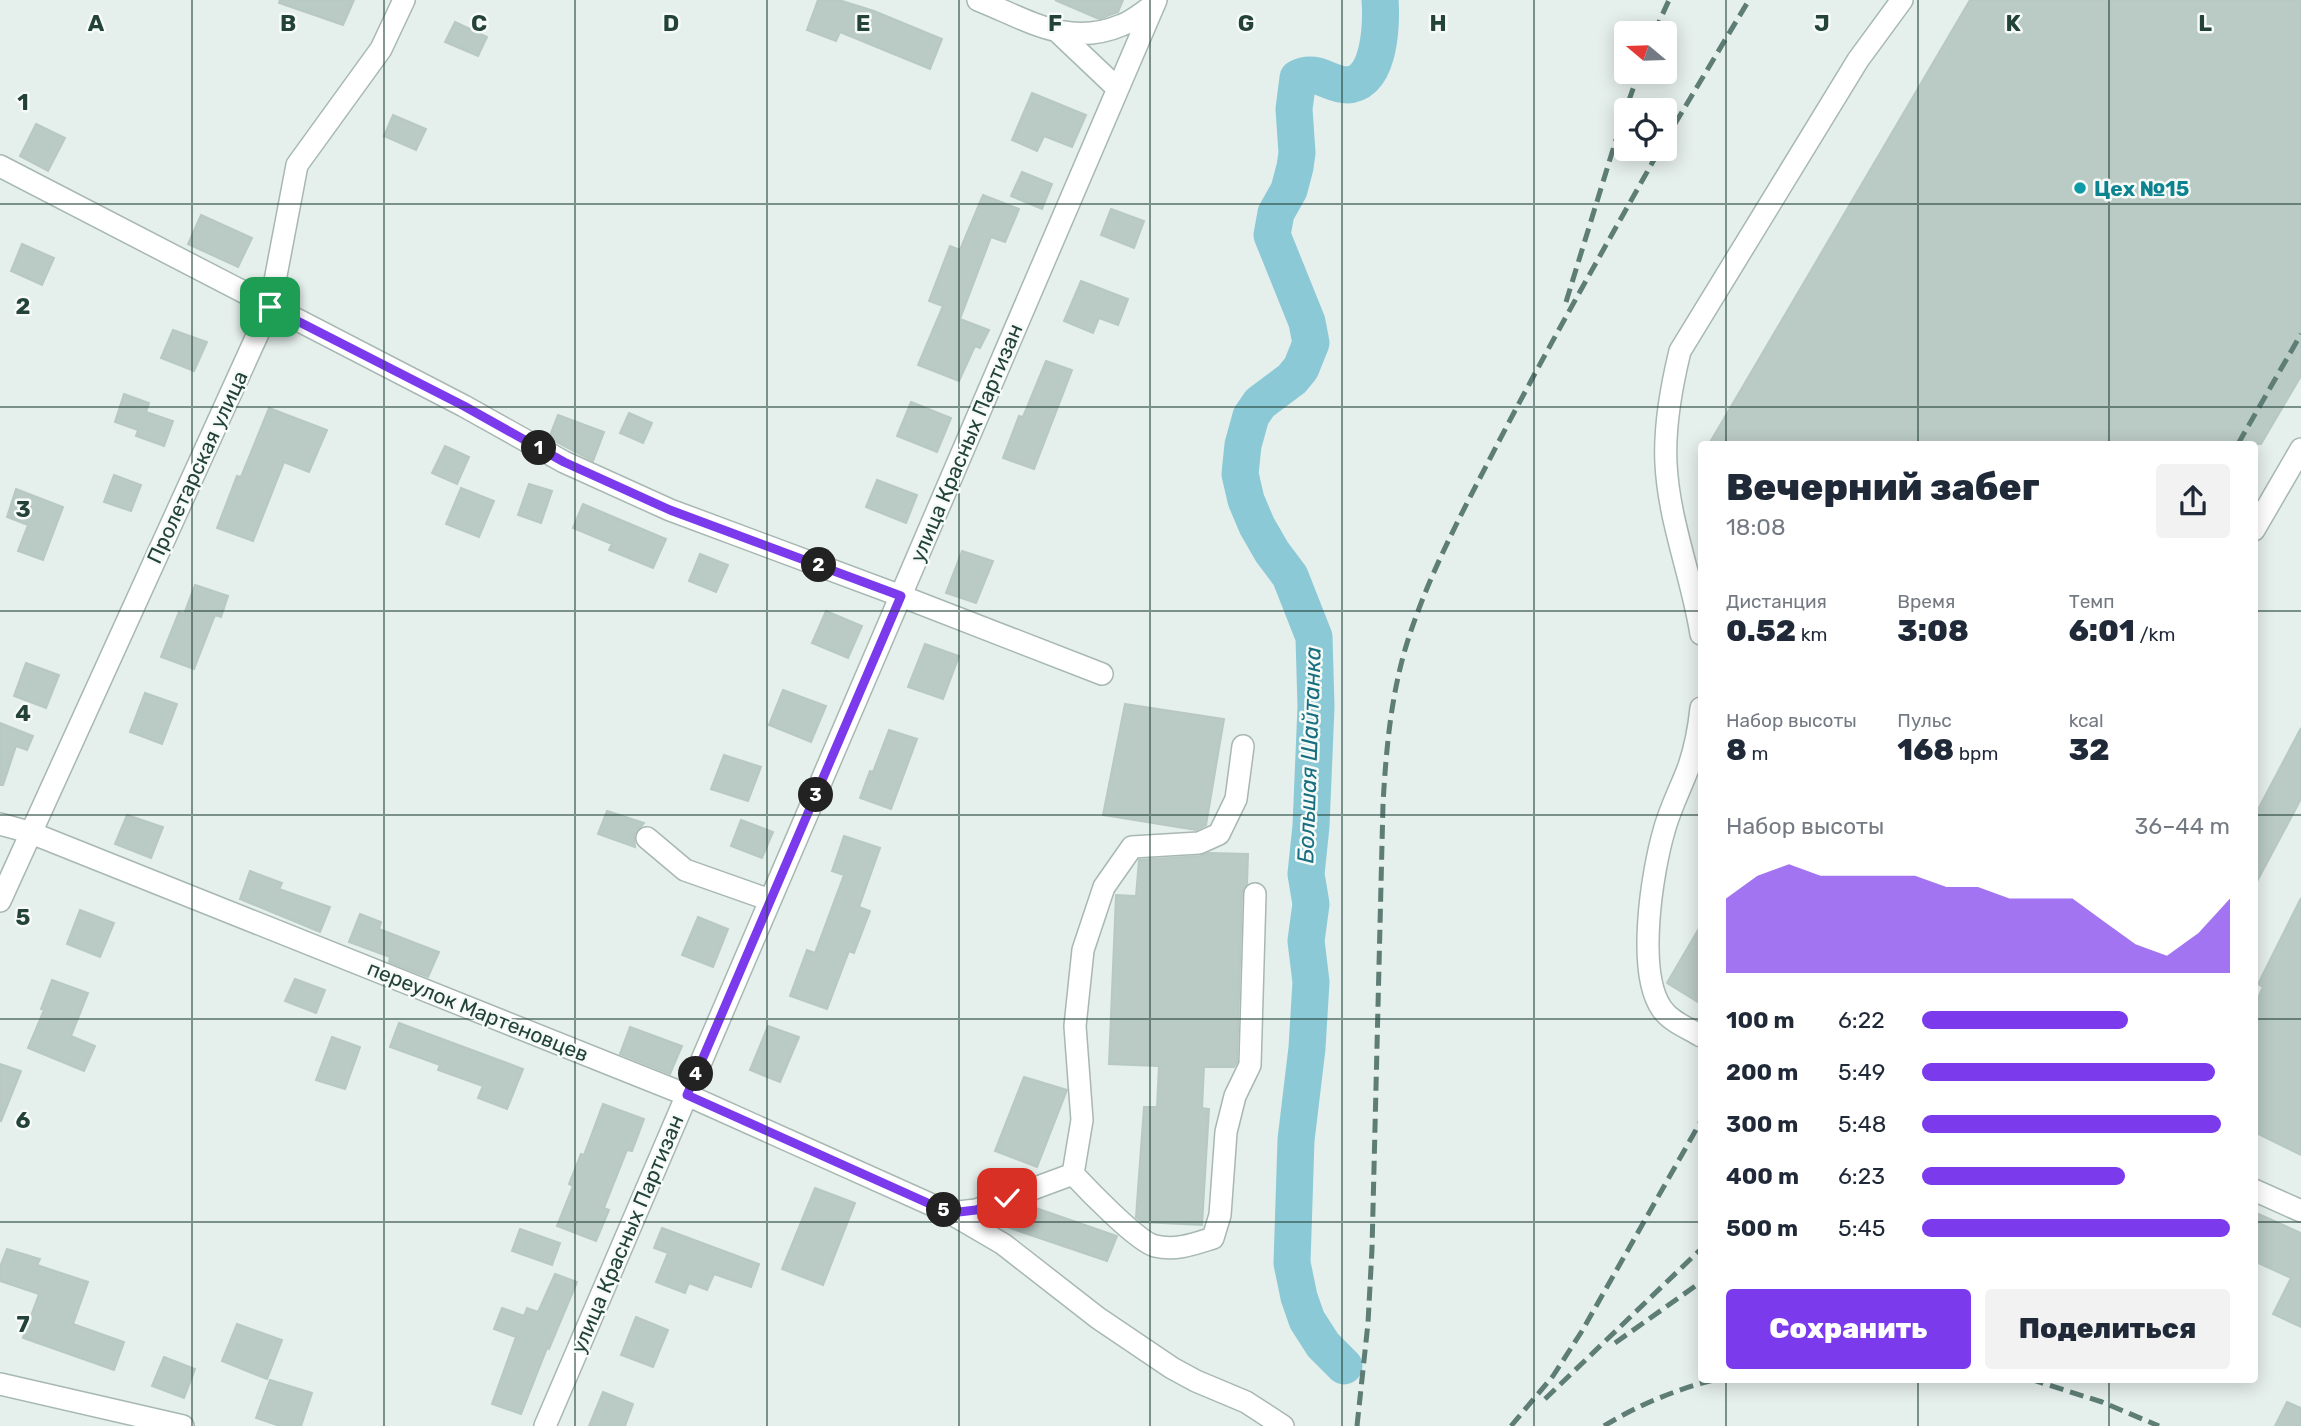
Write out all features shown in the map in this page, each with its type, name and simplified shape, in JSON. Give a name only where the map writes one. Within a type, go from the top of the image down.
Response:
[{"type":"street","name":"Пролетарская улица","points":[[0,901],[29,832],[270,307],[297,165],[381,49],[404,0]]},
{"type":"street","points":[[978,0],[1059,33],[1093,34],[1124,24],[1155,2]]},
{"type":"street","points":[[1698,621],[1674,518],[1666,463],[1671,389],[1680,351],[1858,60],[1902,0]]},
{"type":"street","name":"улица Красных Партизан","points":[[545,1426],[1155,2]]},
{"type":"street","points":[[1059,33],[1117,88]]},
{"type":"street","points":[[0,166],[464,406],[576,467],[670,510],[1102,674]]},
{"type":"street","points":[[2258,523],[2301,449]]},
{"type":"street","points":[[1698,722],[1688,767],[1675,795],[1661,844],[1651,907],[1648,956],[1650,983],[1662,1009],[1669,1017],[1698,1034]]},
{"type":"street","points":[[1073,1174],[1082,1120],[1075,1026],[1083,950],[1104,887],[1132,847],[1199,843],[1219,834],[1236,799],[1243,746]]},
{"type":"street","name":"переулок Мартеновцев","points":[[0,824],[29,832],[687,1095],[950,1213],[1003,1244],[1098,1318],[1172,1368],[1246,1402],[1283,1426]]},
{"type":"street","points":[[647,838],[685,870],[770,900]]},
{"type":"street","points":[[1073,1174],[1099,1202],[1152,1245],[1183,1248],[1213,1238],[1220,1215],[1226,1132],[1235,1096],[1250,1065],[1255,894]]},
{"type":"street","points":[[950,1213],[976,1210],[1073,1174]]},
{"type":"street","points":[[2258,1191],[2301,1211]]},
{"type":"street","points":[[0,1384],[183,1426]]},
{"type":"building","points":[[280,0],[354,0],[343,25],[279,3]]},
{"type":"building","points":[[818,0],[839,0],[874,11],[942,39],[930,69],[840,32],[836,41],[807,30]]},
{"type":"building","points":[[1055,0],[1123,0],[1118,12],[1099,19]]},
{"type":"building","name":"Цех №15","points":[[1970,0],[2301,0],[2301,376],[2261,444],[2258,444],[2258,441],[1711,441]]},
{"type":"building","points":[[455,22],[487,37],[478,56],[445,42]]},
{"type":"building","points":[[1032,93],[1086,115],[1072,147],[1044,136],[1037,151],[1012,140]]},
{"type":"building","points":[[393,115],[426,129],[416,150],[384,136]]},
{"type":"building","points":[[36,124],[65,138],[48,171],[20,156]]},
{"type":"building","points":[[1022,172],[1052,184],[1042,209],[1011,196]]},
{"type":"building","points":[[983,195],[1019,209],[1005,242],[991,237],[960,319],[989,330],[980,348],[975,346],[959,381],[918,365],[943,306],[929,301],[950,246],[960,250]]},
{"type":"building","points":[[1111,209],[1144,221],[1134,248],[1101,235]]},
{"type":"building","points":[[201,215],[252,238],[238,267],[188,244]]},
{"type":"building","points":[[22,244],[54,258],[42,285],[11,271]]},
{"type":"building","points":[[1081,281],[1128,299],[1118,325],[1099,318],[1093,333],[1064,321]]},
{"type":"building","points":[[173,330],[207,342],[194,371],[161,358]]},
{"type":"building","points":[[1046,361],[1072,370],[1034,469],[1003,458],[1019,416],[1023,417]]},
{"type":"building","points":[[124,394],[149,403],[146,412],[173,421],[164,446],[136,436],[138,430],[115,422]]},
{"type":"building","points":[[911,402],[951,418],[937,452],[897,436]]},
{"type":"building","points":[[269,408],[327,430],[309,472],[284,462],[253,541],[217,528],[237,476],[241,477]]},
{"type":"building","points":[[629,413],[652,423],[643,443],[620,433]]},
{"type":"building","points":[[558,415],[604,432],[593,461],[549,438]]},
{"type":"building","points":[[445,446],[469,457],[457,484],[432,473]]},
{"type":"building","points":[[114,475],[141,485],[131,511],[104,502]]},
{"type":"building","points":[[877,480],[917,495],[906,523],[866,507]]},
{"type":"building","points":[[529,484],[552,491],[541,523],[518,515]]},
{"type":"building","points":[[461,488],[494,501],[479,537],[446,524]]},
{"type":"building","points":[[16,489],[63,507],[43,560],[18,551],[28,525],[7,517]]},
{"type":"building","points":[[583,504],[666,539],[653,568],[609,550],[612,544],[573,528]]},
{"type":"building","points":[[962,551],[993,561],[976,603],[946,593]]},
{"type":"building","points":[[700,554],[728,565],[716,592],[689,581]]},
{"type":"building","points":[[195,585],[228,596],[221,617],[215,615],[194,669],[161,657],[179,612],[184,614]]},
{"type":"building","points":[[826,611],[862,626],[848,658],[812,643]]},
{"type":"building","points":[[925,644],[959,656],[943,699],[908,687]]},
{"type":"building","points":[[26,663],[59,675],[46,708],[14,696]]},
{"type":"building","points":[[783,690],[826,706],[811,742],[769,725]]},
{"type":"building","points":[[145,693],[177,704],[162,744],[130,732]]},
{"type":"building","points":[[1125,704],[1224,719],[1206,825],[1196,830],[1103,815]]},
{"type":"building","points":[[0,723],[33,736],[27,750],[16,746],[3,785],[0,785]]},
{"type":"building","points":[[2301,728],[2301,799],[2258,880],[2258,809]]},
{"type":"building","points":[[889,730],[917,739],[891,809],[860,798]]},
{"type":"building","points":[[724,755],[761,767],[748,801],[711,789]]},
{"type":"building","points":[[607,811],[644,823],[634,835],[635,847],[598,834]]},
{"type":"building","points":[[127,815],[163,827],[151,858],[115,844]]},
{"type":"building","points":[[741,820],[773,832],[762,858],[731,846]]},
{"type":"building","points":[[844,836],[880,848],[859,907],[870,911],[854,953],[849,951],[827,1009],[790,996],[807,950],[815,953],[844,875],[832,871]]},
{"type":"building","points":[[1209,853],[1248,854],[1247,884],[1242,894],[1237,1062],[1234,1067],[1204,1067],[1202,1108],[1209,1109],[1202,1225],[1142,1222],[1136,1217],[1144,1107],[1157,1107],[1159,1066],[1109,1064],[1116,895],[1136,896],[1139,860]]},
{"type":"building","points":[[250,871],[282,883],[279,889],[330,907],[320,932],[240,899]]},
{"type":"building","points":[[2301,898],[2301,1155],[2258,1134],[2258,998],[2263,987],[2258,984]]},
{"type":"building","points":[[80,910],[114,923],[100,957],[67,944]]},
{"type":"building","points":[[360,914],[381,922],[379,929],[439,952],[428,977],[389,962],[390,957],[349,942]]},
{"type":"building","points":[[698,917],[728,929],[713,967],[682,955]]},
{"type":"building","points":[[1698,930],[1698,1002],[1667,983]]},
{"type":"building","points":[[295,979],[325,990],[316,1013],[285,1001]]},
{"type":"building","points":[[52,980],[88,993],[71,1036],[95,1046],[84,1071],[28,1048],[44,1010],[41,1009]]},
{"type":"building","points":[[399,1023],[523,1069],[507,1109],[478,1098],[483,1086],[438,1070],[440,1065],[390,1047]]},
{"type":"building","points":[[768,1026],[799,1037],[780,1082],[750,1070]]},
{"type":"building","points":[[630,1027],[682,1046],[670,1074],[620,1054]]},
{"type":"building","points":[[332,1037],[360,1047],[345,1089],[316,1080]]},
{"type":"building","points":[[0,1064],[21,1071],[1,1121],[0,1120]]},
{"type":"building","points":[[1024,1077],[1067,1090],[1037,1167],[995,1151]]},
{"type":"building","points":[[603,1104],[644,1119],[632,1151],[627,1150],[604,1208],[609,1210],[596,1241],[557,1226],[573,1186],[569,1184],[581,1154],[584,1155]]},
{"type":"building","points":[[815,1188],[855,1203],[823,1285],[782,1269]]},
{"type":"building","points":[[1027,1205],[1117,1236],[1107,1261],[1004,1226],[1009,1212]]},
{"type":"building","points":[[2258,1214],[2301,1233],[2301,1327],[2273,1314],[2291,1278],[2258,1263]]},
{"type":"building","points":[[662,1228],[759,1264],[751,1287],[714,1274],[707,1290],[689,1283],[685,1293],[656,1282],[668,1253],[654,1248]]},
{"type":"building","points":[[520,1229],[560,1243],[552,1265],[512,1251]]},
{"type":"building","points":[[7,1249],[40,1259],[37,1265],[88,1282],[73,1324],[124,1342],[114,1370],[23,1338],[39,1294],[0,1281],[0,1267]]},
{"type":"building","points":[[555,1274],[577,1282],[521,1414],[492,1404],[516,1337],[494,1329],[502,1308],[524,1316],[527,1308],[538,1312]]},
{"type":"building","points":[[636,1317],[668,1330],[653,1367],[621,1355]]},
{"type":"building","points":[[237,1324],[282,1340],[267,1379],[222,1361]]},
{"type":"building","points":[[164,1357],[195,1369],[184,1398],[152,1386]]},
{"type":"building","points":[[270,1380],[312,1393],[301,1426],[280,1426],[256,1418]]},
{"type":"building","points":[[603,1392],[633,1404],[625,1426],[589,1426]]},
{"type":"building","points":[[2287,1402],[2301,1408],[2301,1426],[2275,1426]]},
{"type":"waterway","name":"Большая Шайтанка","points":[[1344,1366],[1323,1345],[1307,1320],[1292,1263],[1296,1140],[1307,1048],[1311,982],[1306,941],[1311,904],[1306,874],[1311,826],[1316,707],[1314,637],[1290,576],[1257,526],[1246,500],[1240,474],[1243,445],[1251,416],[1260,403],[1292,379],[1301,368],[1311,343],[1307,322],[1272,235],[1276,213],[1289,190],[1295,167],[1297,153],[1294,109],[1298,78],[1314,75],[1340,84],[1353,84],[1363,78],[1371,68],[1376,54],[1380,0]]},
{"type":"railway","points":[[1659,21],[1669,0]]},
{"type":"railway","points":[[1677,120],[1749,0]]},
{"type":"railway","points":[[1566,302],[1635,84]]},
{"type":"railway","points":[[1357,1426],[1368,1323],[1372,1249],[1383,804],[1390,723],[1401,663],[1436,566],[1460,517],[1537,370],[1653,161]]},
{"type":"railway","points":[[2240,441],[2301,334]]},
{"type":"railway","points":[[1511,1426],[1553,1376],[1582,1331],[1698,1126]]},
{"type":"railway","points":[[1545,1399],[1698,1252]]},
{"type":"railway","points":[[1615,1343],[1698,1284]]},
{"type":"railway","points":[[1604,1426],[1659,1398],[1704,1383]]},
{"type":"railway","points":[[2043,1383],[2102,1402],[2159,1426]]},
{"type":"place","name":"Цех №15","points":[[2080,188]]},
{"type":"route","points":[[270,307],[464,406],[564,462],[670,510],[901,596],[687,1095],[950,1213],[976,1210],[1007,1198]]}]
